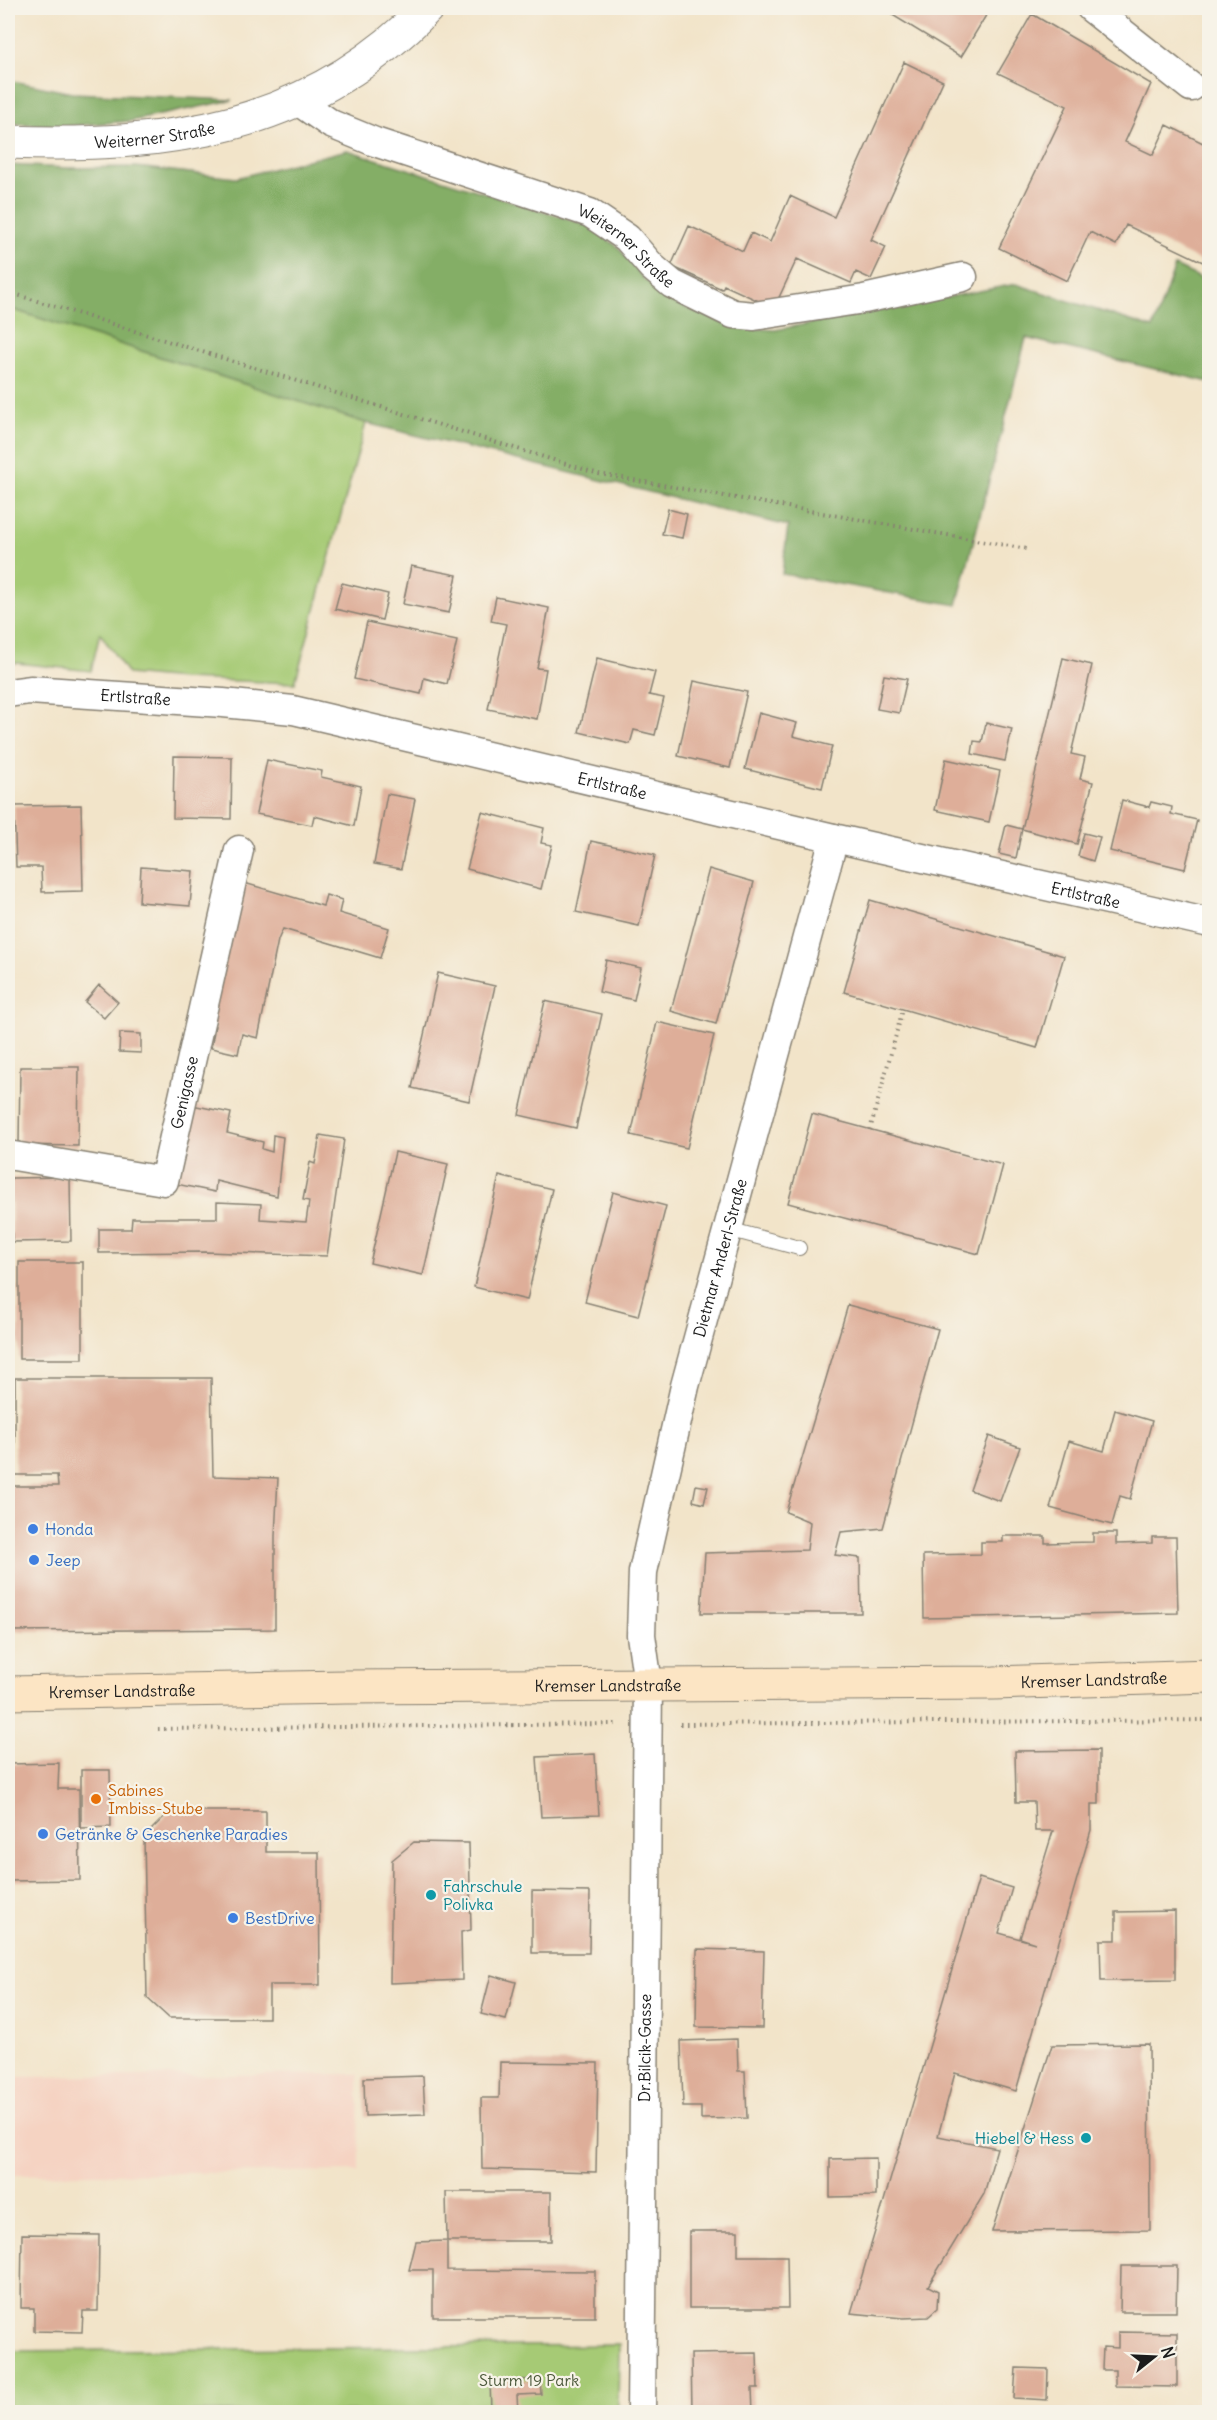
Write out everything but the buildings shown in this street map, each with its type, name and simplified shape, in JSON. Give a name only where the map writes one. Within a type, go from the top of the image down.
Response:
[{"type":"main road","name":"Kremser Landstraße","points":[[8,1693],[648,1684],[994,1683],[1209,1676]]},
{"type":"street","name":"Weiterner Straße","points":[[8,142],[68,144],[135,141],[201,131],[252,118],[298,101],[338,80],[379,51],[427,8]]},
{"type":"street","points":[[1091,8],[1191,87]]},
{"type":"street","name":"Weiterner Straße","points":[[298,101],[331,124],[375,142],[590,213],[627,238],[652,267],[672,284],[733,314],[754,316],[853,301],[963,277]]},
{"type":"street","name":"Ertlstraße","points":[[8,693],[30,690],[293,710],[834,838],[1209,923]]},
{"type":"street","name":"Dietmar Anderl-Straße","points":[[648,1684],[641,1635],[643,1572],[685,1386],[834,838]]},
{"type":"street","name":"Genigasse","points":[[8,1155],[164,1182],[239,850]]},
{"type":"street","name":"Dr.Bilcik-Gasse","points":[[641,2412],[648,1684]]},
{"type":"lane","points":[[728,1229],[799,1248]]},
{"type":"path","points":[[8,292],[599,474],[1027,549]]},
{"type":"path","points":[[870,1130],[903,1009]]},
{"type":"path","points":[[147,1729],[1209,1720]]},
{"type":"shaded area","points":[[358,2074],[359,2171],[9,2175],[8,2077]]},
{"type":"green space","points":[[8,80],[72,93],[233,100],[131,121],[66,126],[8,123]]},
{"type":"green space","points":[[347,150],[588,225],[618,247],[643,278],[674,303],[734,327],[775,330],[1016,284],[1153,328],[1175,266],[1209,282],[1209,382],[1026,338],[957,605],[782,574],[788,526],[366,423],[8,308],[8,165],[67,168],[136,167],[236,178]]},
{"type":"green space","points":[[8,308],[366,423],[295,683],[182,679],[128,674],[100,633],[91,671],[8,662]]},
{"type":"green space","name":"Sturm 19 Park","points":[[619,2345],[618,2412],[8,2412],[8,2351]]},
{"type":"place","name":"Honda","points":[[33,1529]]},
{"type":"place","name":"Jeep","points":[[34,1560]]},
{"type":"place","name":"Sabines Imbiss-Stube","points":[[96,1799]]},
{"type":"place","name":"Getränke & Geschenke Paradies","points":[[43,1834]]},
{"type":"place","name":"Fahrschule Polivka","points":[[431,1895]]},
{"type":"place","name":"BestDrive","points":[[233,1918]]},
{"type":"place","name":"Hiebel & Hess","points":[[1086,2138]]}]
